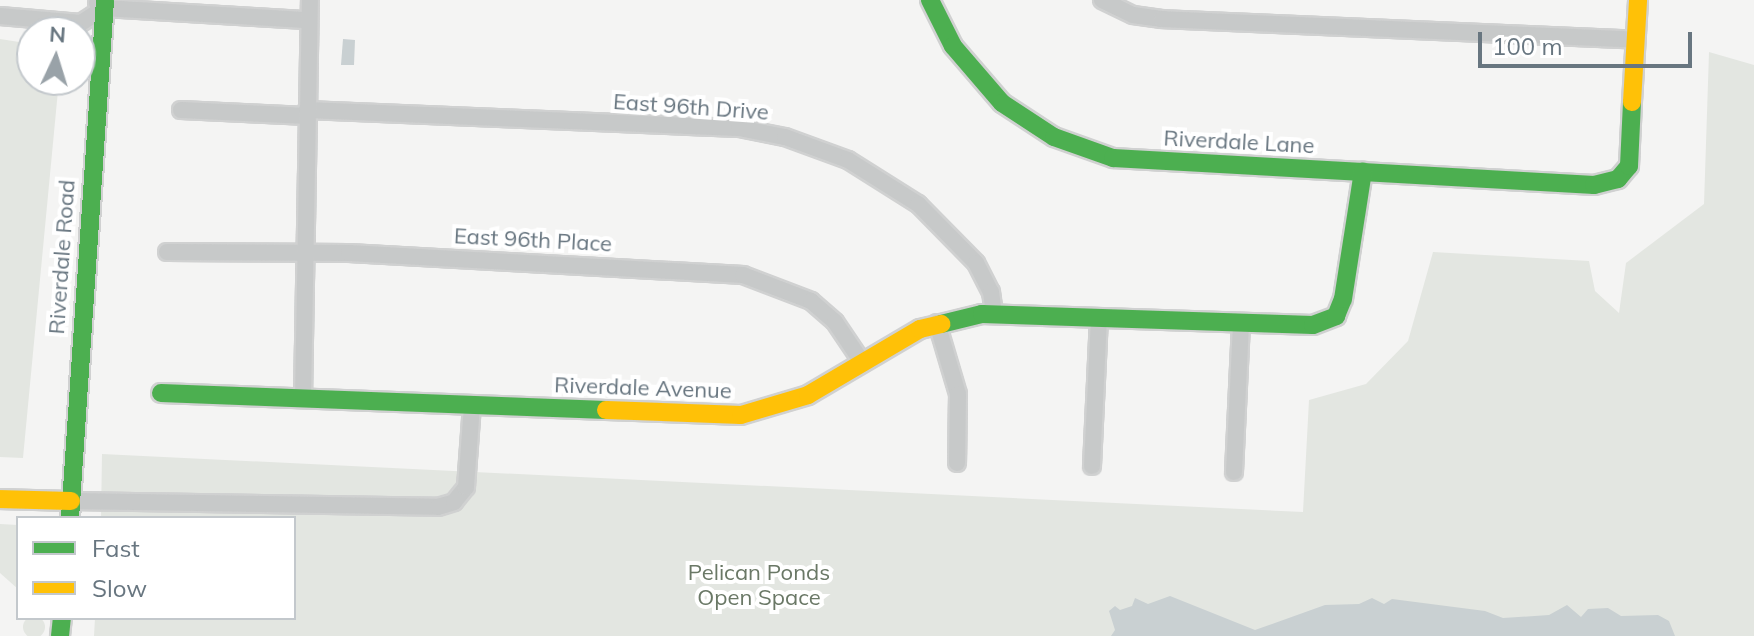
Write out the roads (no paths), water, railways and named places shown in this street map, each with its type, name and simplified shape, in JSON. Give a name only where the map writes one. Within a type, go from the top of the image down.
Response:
[{"type":"street","points":[[303,398],[309,254],[307,113],[310,0]]},
{"type":"street","name":"Riverdale Lane","points":[[930,0],[953,46],[990,92],[1031,124],[1084,149],[1137,161],[1594,185],[1614,181],[1627,171],[1630,158],[1636,40]]},
{"type":"street","points":[[1102,0],[1133,15],[1162,19],[1636,40],[1638,0]]},
{"type":"street","points":[[0,16],[81,23],[101,3],[309,20]]},
{"type":"street","name":"Riverdale Road","points":[[71,510],[101,3]]},
{"type":"street","name":"East 96th Drive","points":[[181,110],[739,128],[785,137],[848,160],[918,204],[976,263],[991,292],[994,313]]},
{"type":"street","name":"Riverdale Avenue","points":[[161,393],[741,415],[808,395],[862,362],[937,323],[994,313],[1313,325],[1336,316],[1363,172]]},
{"type":"street","name":"East 96th Place","points":[[167,252],[309,254],[743,275],[811,301],[835,322],[862,362]]},
{"type":"street","points":[[1092,466],[1099,317]]},
{"type":"street","points":[[937,323],[958,394],[957,463]]},
{"type":"street","points":[[1234,472],[1241,323]]},
{"type":"street","points":[[0,499],[71,510],[438,507],[454,502],[466,487],[472,406]]},
{"type":"park label","name":"Pelican Ponds Open Space","points":[[759,584]]}]
